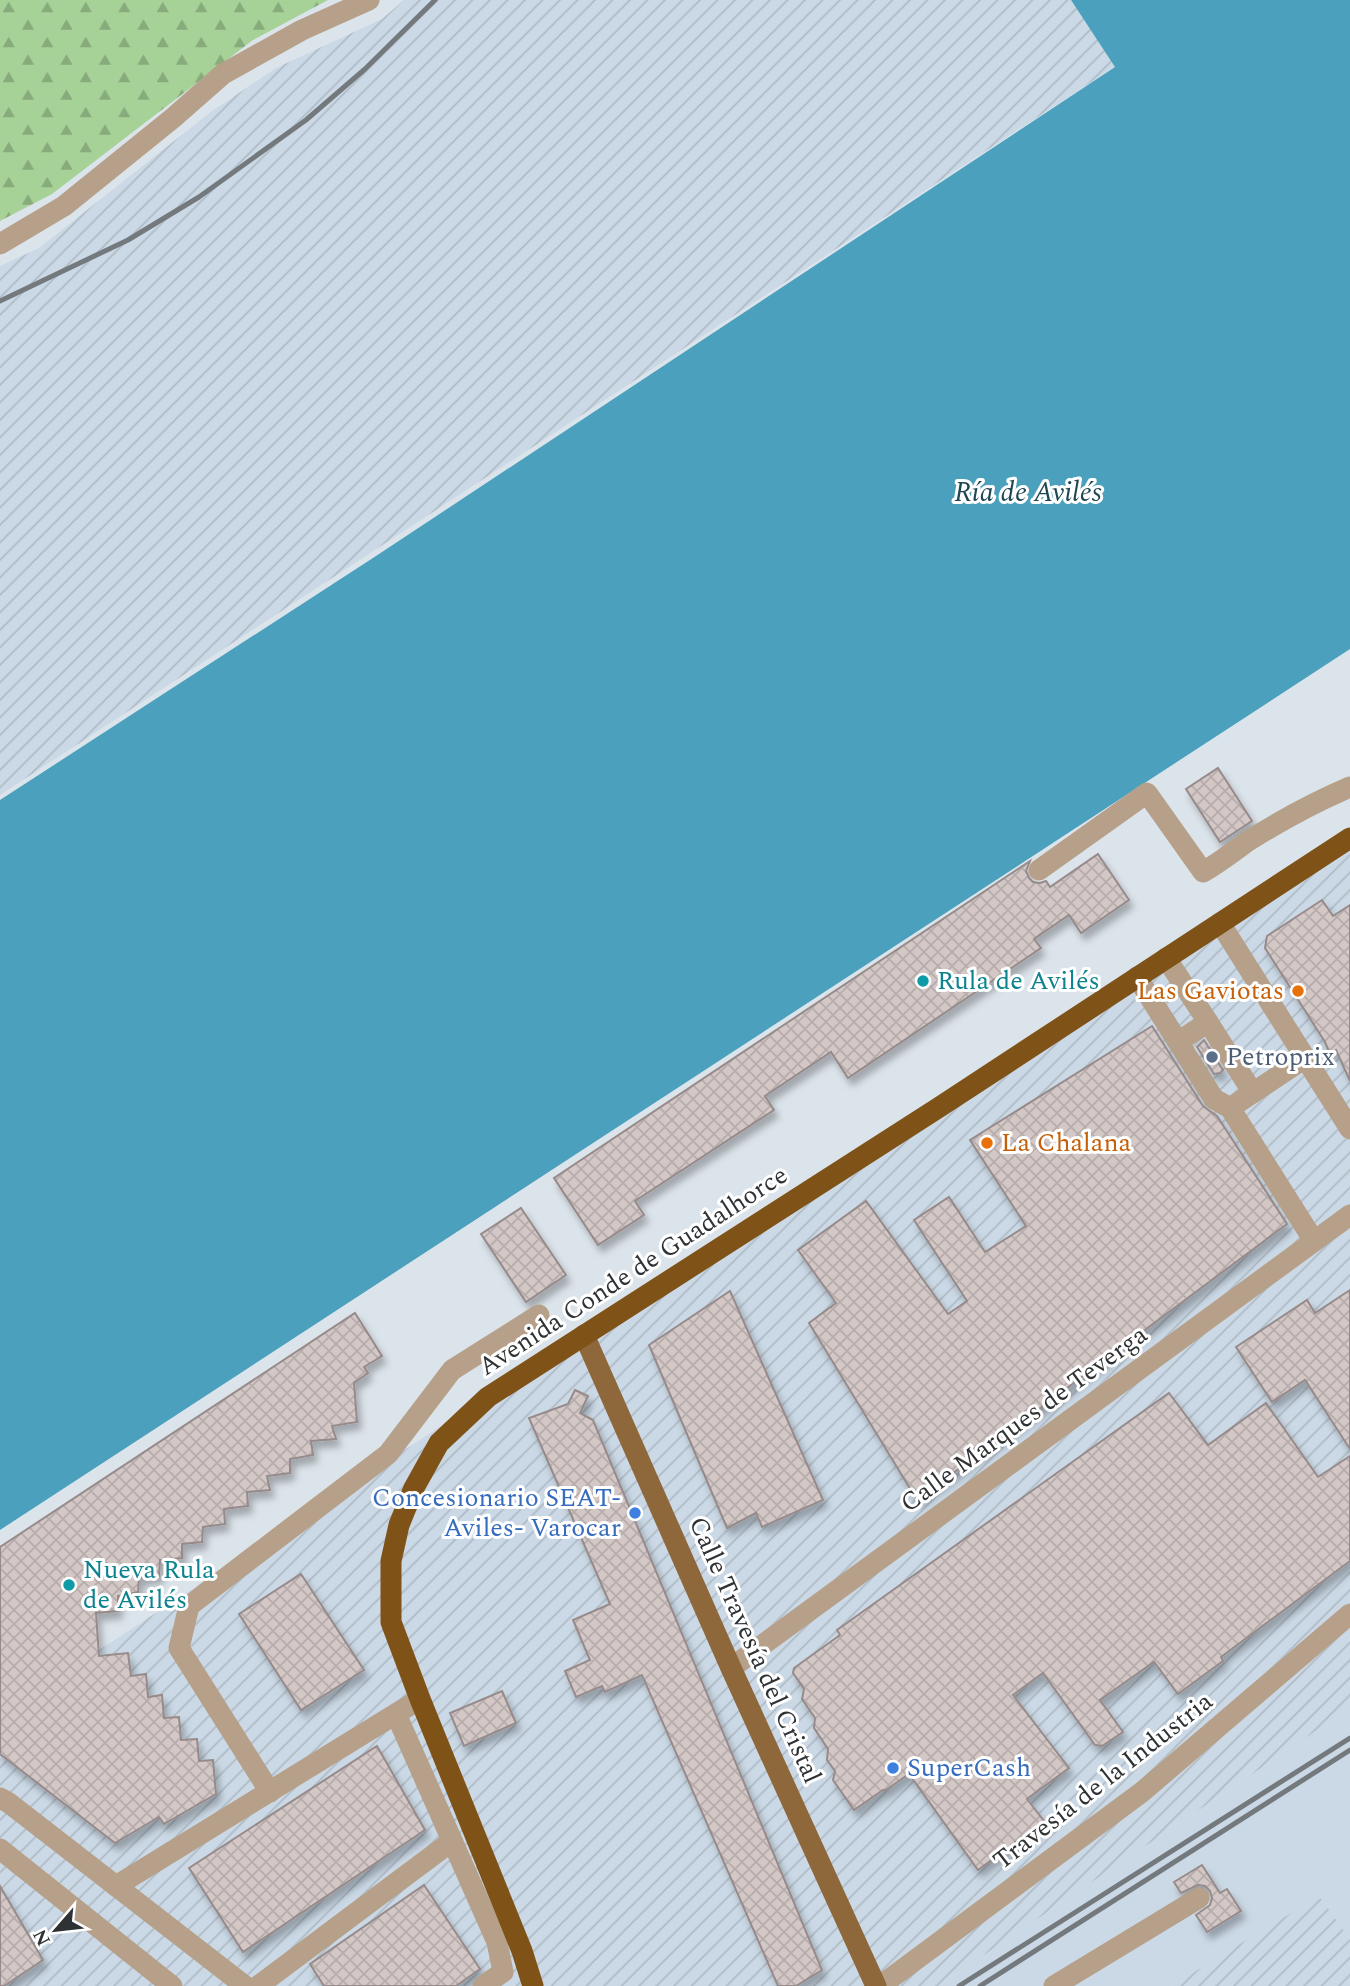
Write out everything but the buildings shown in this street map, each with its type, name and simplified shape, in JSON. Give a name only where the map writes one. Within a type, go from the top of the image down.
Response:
[{"type":"highway","name":"Avenida Conde de Guadalhorce","points":[[533,1986],[522,1951],[391,1622],[391,1561],[399,1525],[414,1488],[439,1443],[488,1397],[1350,838]]},
{"type":"main road","name":"Calle Travesía del Cristal","points":[[584,1335],[731,1668],[876,1986]]},
{"type":"street","points":[[0,244],[64,206],[223,74],[302,30],[369,0]]},
{"type":"street","points":[[1039,870],[1147,793],[1203,872],[1249,841],[1350,787]]},
{"type":"street","points":[[1220,923],[1350,1129]]},
{"type":"street","points":[[1166,958],[1253,1093]]},
{"type":"street","points":[[1137,977],[1214,1099],[1230,1108],[1314,1241]]},
{"type":"street","points":[[1178,1042],[1208,1022]]},
{"type":"street","points":[[1230,1108],[1305,1058]]},
{"type":"street","name":"Calle Marques de Teverga","points":[[731,1668],[1350,1215]]},
{"type":"street","points":[[270,1792],[179,1648],[189,1606],[388,1454],[452,1370],[539,1315]]},
{"type":"street","name":"Travesía de la Industria","points":[[886,1986],[887,1981],[1142,1792],[1350,1614]]},
{"type":"street","points":[[117,1886],[420,1699]]},
{"type":"street","points":[[396,1714],[497,1942],[503,1972],[483,1986]]},
{"type":"street","points":[[0,1798],[245,1986]]},
{"type":"street","points":[[258,1986],[452,1842]]},
{"type":"street","points":[[0,1849],[172,1986]]},
{"type":"street","points":[[1054,1986],[1199,1898]]},
{"type":"shaded area","points":[[404,0],[1071,0],[1116,66],[0,795],[0,266],[39,248],[212,111],[276,68],[382,19]]},
{"type":"shaded area","points":[[1350,830],[1350,1708],[938,1986],[0,1986],[0,1715]]},
{"type":"shaded area","points":[[1350,1708],[1350,1939],[1319,1897],[1171,1986],[938,1986]]},
{"type":"shaded area","points":[[1319,1896],[1350,1939],[1350,1986],[1171,1986]]},
{"type":"green space","points":[[0,0],[328,0],[253,40],[52,194],[0,221]]},
{"type":"water","name":"Ría de Avilés","points":[[1071,0],[1350,0],[1350,649],[0,1530],[0,800],[376,556],[1115,67]]},
{"type":"railway","points":[[0,301],[128,240],[199,197],[306,120],[365,69],[435,0]]},
{"type":"railway","points":[[959,1986],[1350,1738]]},
{"type":"railway","points":[[980,1986],[1350,1750]]},
{"type":"place","name":"Rula de Avilés","points":[[923,981]]},
{"type":"place","name":"Las Gaviotas","points":[[1298,991]]},
{"type":"place","name":"Petroprix","points":[[1212,1057]]},
{"type":"place","name":"La Chalana","points":[[987,1143]]},
{"type":"place","name":"Concesionario SEAT- Aviles- Varocar","points":[[635,1513]]},
{"type":"place","name":"Nueva Rula de Avilés","points":[[69,1585]]},
{"type":"place","name":"SuperCash","points":[[893,1768]]}]
